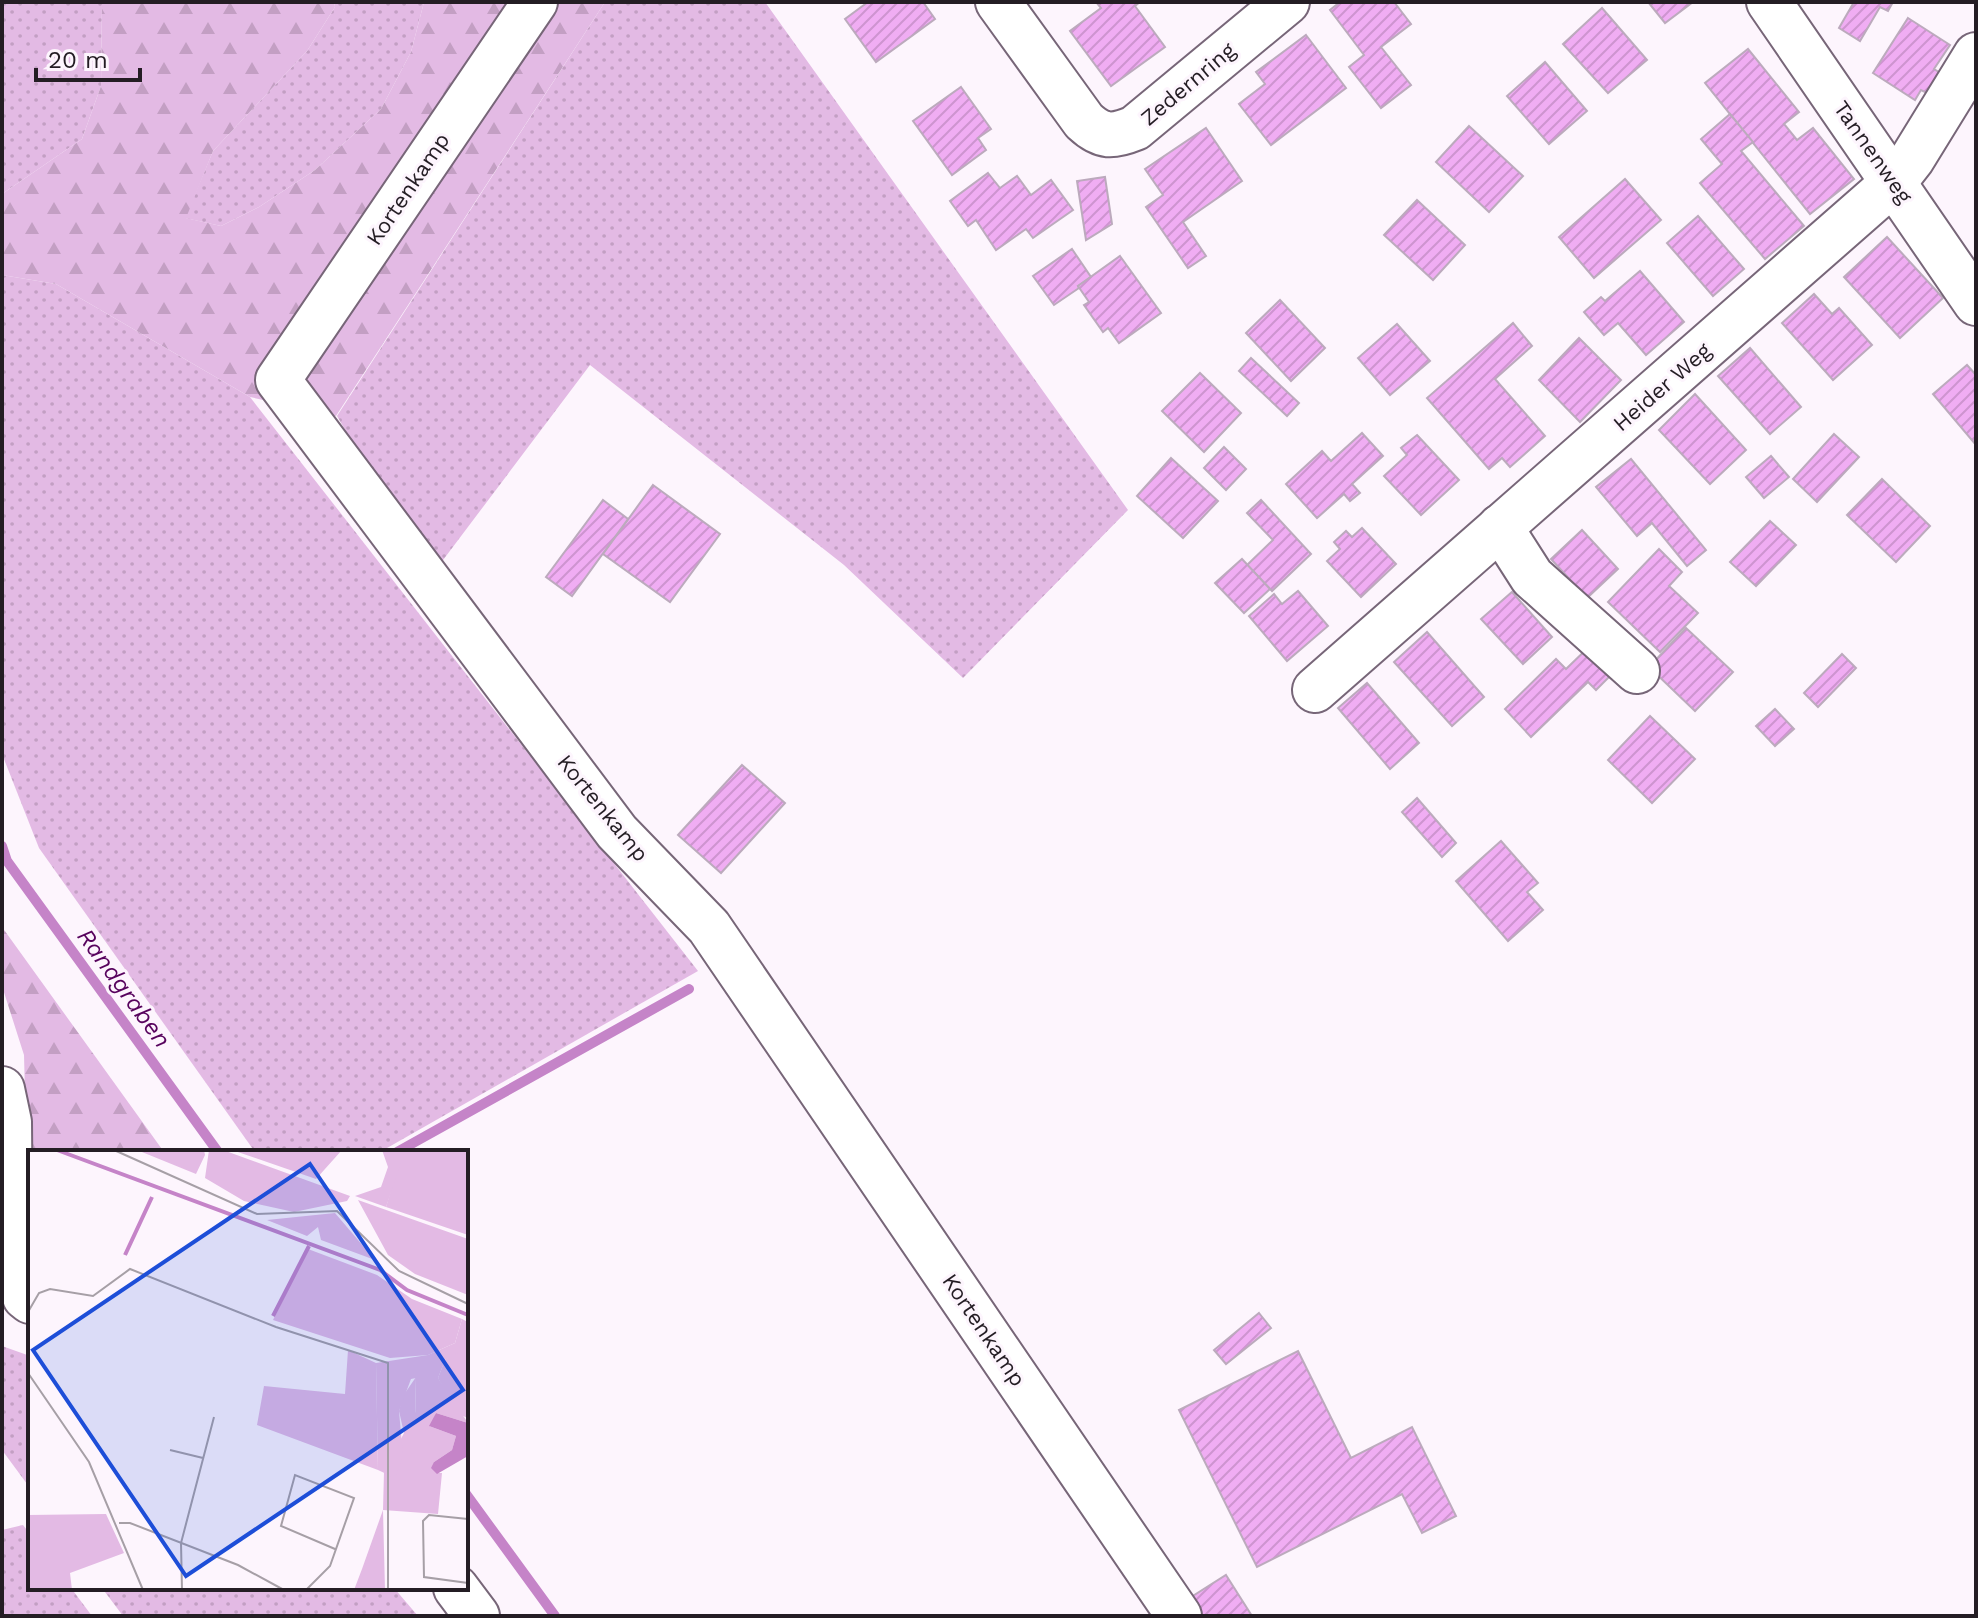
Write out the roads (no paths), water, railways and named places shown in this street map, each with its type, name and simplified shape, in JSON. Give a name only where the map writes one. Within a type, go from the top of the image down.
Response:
[{"type":"street","name":"Kortenkamp","points":[[535,2],[278,380],[617,832],[709,927],[1179,1616]]},
{"type":"street","name":"Zedernring","points":[[998,2],[1084,121],[1095,131],[1107,135],[1135,128],[1287,2]]},
{"type":"street","name":"Tannenweg","points":[[1769,2],[1976,303]]},
{"type":"street","name":"Heider Weg","points":[[1315,690],[1894,182],[1912,159],[1976,55]]},
{"type":"street","points":[[1500,527],[1532,577],[1637,671]]},
{"type":"street","points":[[2,1089],[9,1122],[10,1243],[28,1299]]},
{"type":"street","points":[[458,1590],[477,1616]]},
{"type":"waterway","name":"Randgraben","points":[[2,846],[7,861],[217,1150]]},
{"type":"waterway","points":[[401,1150],[689,989]]},
{"type":"waterway","name":"Randgraben","points":[[468,1497],[555,1616]]}]
